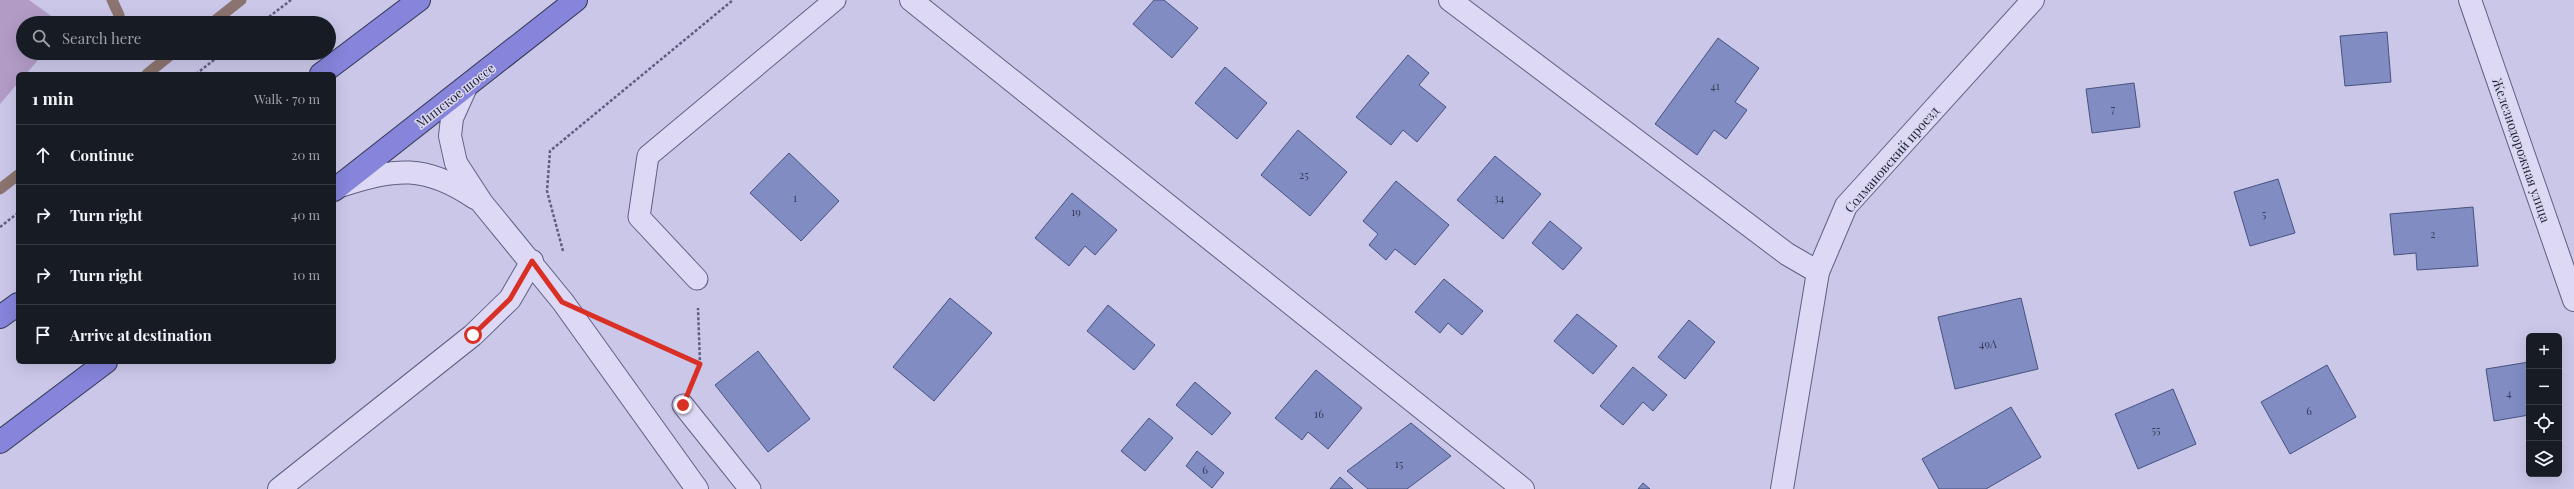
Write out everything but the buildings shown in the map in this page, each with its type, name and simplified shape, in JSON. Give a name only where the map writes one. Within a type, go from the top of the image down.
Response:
[{"type":"highway","points":[[324,72],[419,0]]},
{"type":"highway","name":"Минское шоссе","points":[[336,188],[576,0]]},
{"type":"highway","points":[[0,317],[16,305]]},
{"type":"highway","points":[[0,442],[103,364]]},
{"type":"street","points":[[911,0],[1523,489]]},
{"type":"street","points":[[1450,0],[1787,254],[1818,272]]},
{"type":"street","name":"Солмановский проезд","points":[[1782,489],[1818,272],[1846,206],[2033,0]]},
{"type":"street","name":"Железнодорожная улица","points":[[2470,0],[2574,300]]},
{"type":"street","points":[[466,87],[452,118],[450,136],[456,162],[482,203],[532,261],[697,489]]},
{"type":"street","points":[[336,188],[370,176],[400,171],[430,174],[454,184],[482,203]]},
{"type":"street","points":[[279,489],[473,335],[510,299],[532,261]]},
{"type":"lane","points":[[697,279],[639,217],[648,156],[835,0]]},
{"type":"lane","points":[[683,405],[750,489]]},
{"type":"path","points":[[270,16],[291,0]]},
{"type":"path","points":[[562,302],[567,267],[547,191],[550,151],[733,0]]},
{"type":"path","points":[[199,72],[214,60]]},
{"type":"path","points":[[0,227],[16,215]]},
{"type":"path","points":[[683,405],[700,364],[697,279]]},
{"type":"path","points":[[613,325],[700,364]]},
{"type":"shaded area","points":[[0,0],[29,0],[51,16],[16,16],[16,60],[38,60],[28,72],[16,72],[16,85],[0,104]]},
{"type":"waterway","points":[[112,0],[119,15]]},
{"type":"waterway","points":[[221,16],[241,0]]},
{"type":"waterway","points":[[149,72],[164,60]]},
{"type":"waterway","points":[[0,189],[16,177]]},
{"type":"route","points":[[473,335],[510,299],[532,261],[562,302],[700,364],[683,405]]}]
